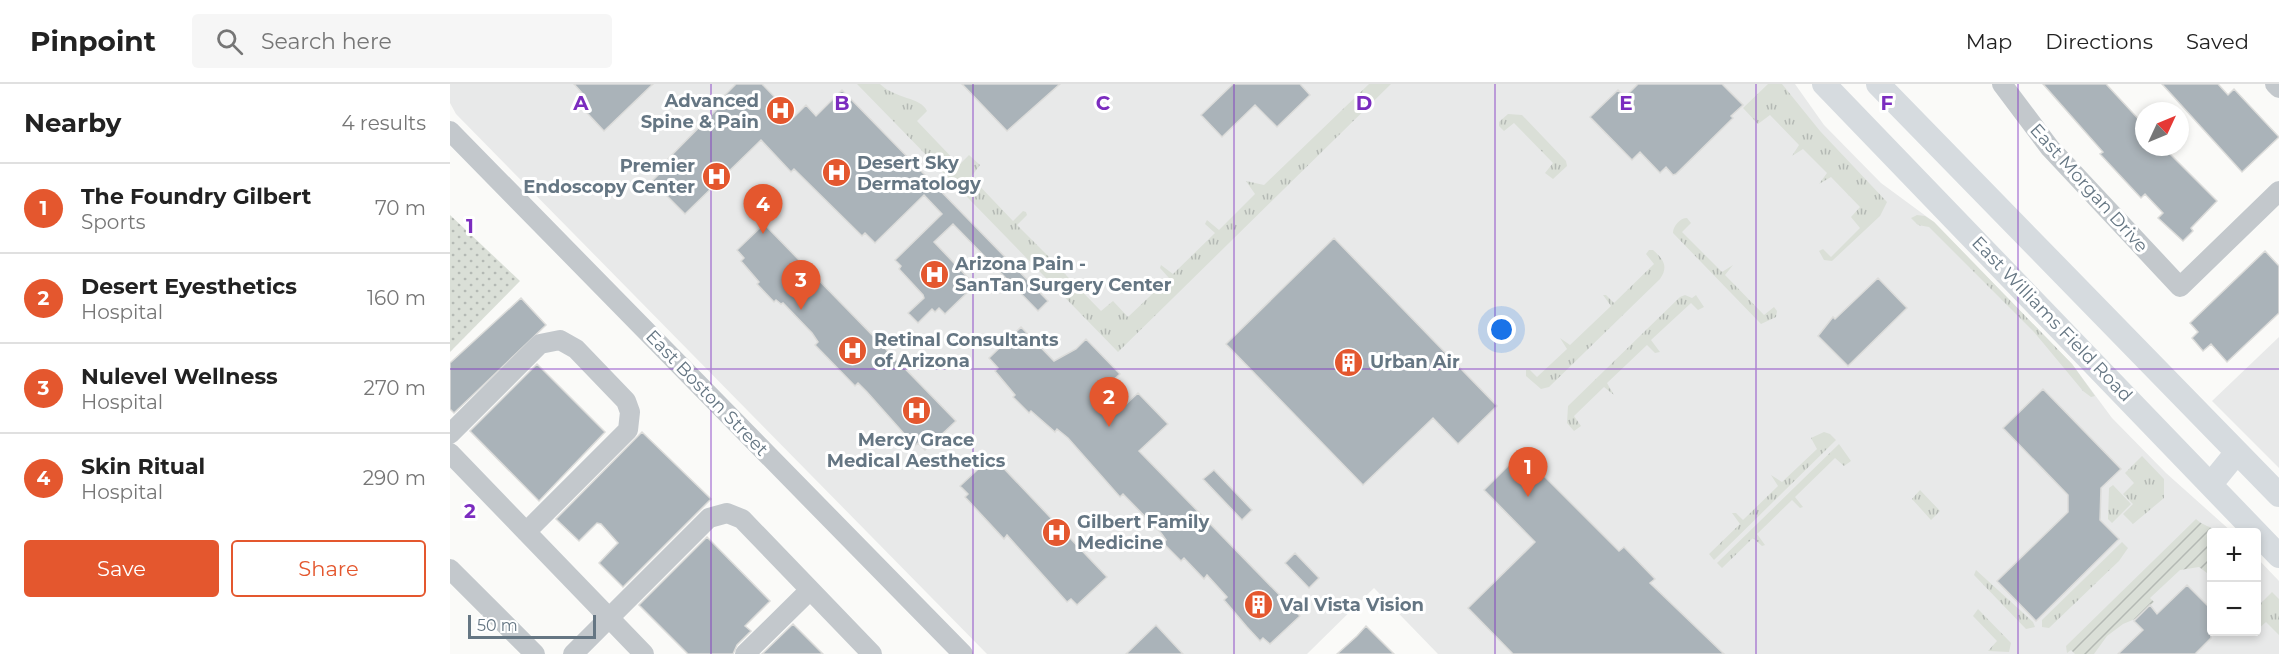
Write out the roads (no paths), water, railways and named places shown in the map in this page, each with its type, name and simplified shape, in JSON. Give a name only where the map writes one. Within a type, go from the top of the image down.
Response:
[{"type":"main road","name":"East Williams Field Road","points":[[1824,84],[2279,556]]},
{"type":"main road","points":[[1878,84],[2279,495]]},
{"type":"main road","points":[[2211,484],[2236,452]]},
{"type":"street","name":"East Morgan Drive","points":[[2002,84],[2050,148],[2180,288],[2279,191]]},
{"type":"street","points":[[2275,84],[2279,88]]},
{"type":"street","name":"East Boston Street","points":[[450,131],[963,654]]},
{"type":"street","points":[[450,434],[540,344],[560,340],[576,349],[626,401],[630,412],[628,430],[526,532]]},
{"type":"street","points":[[450,453],[644,654]]},
{"type":"street","points":[[573,654],[709,518],[727,513],[742,519],[872,654]]},
{"type":"street","points":[[450,569],[535,654]]},
{"type":"street","points":[[745,654],[810,590]]},
{"type":"place","name":"Advanced Spine & Pain","points":[[780,111]]},
{"type":"place","name":"Desert Sky Dermatology","points":[[836,173]]},
{"type":"place","name":"Premier Endoscopy Center","points":[[716,176]]},
{"type":"place","name":"Skin Ritual","points":[[763,234]]},
{"type":"place","name":"Arizona Pain - SanTan Surgery Center","points":[[934,274]]},
{"type":"place","name":"Nulevel Wellness","points":[[801,310]]},
{"type":"place","name":"Retinal Consultants of Arizona","points":[[853,350]]},
{"type":"place","name":"Urban Air","points":[[1349,362]]},
{"type":"place","name":"Mercy Grace Medical Aesthetics","points":[[916,411]]},
{"type":"place","name":"Desert Eyesthetics","points":[[1109,427]]},
{"type":"place","name":"The Foundry Gilbert","points":[[1528,497]]},
{"type":"place","name":"Gilbert Family Medicine","points":[[1056,532]]},
{"type":"place","name":"Val Vista Vision","points":[[1259,605]]}]
